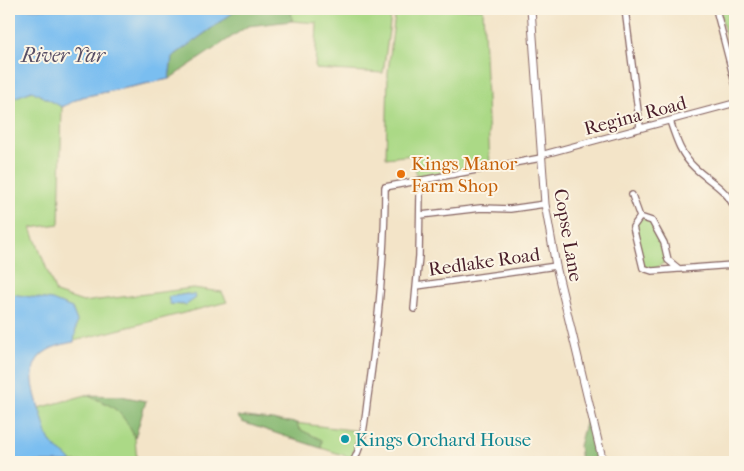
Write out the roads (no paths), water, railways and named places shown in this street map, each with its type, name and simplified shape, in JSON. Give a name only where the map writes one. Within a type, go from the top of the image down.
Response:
[{"type":"street","name":"Copse Lane","points":[[531,9],[545,204],[556,266],[602,462]]},
{"type":"street","points":[[625,9],[640,127]]},
{"type":"street","points":[[716,9],[734,73],[735,83]]},
{"type":"street","name":"Regina Road","points":[[353,462],[358,451],[363,428],[378,317],[385,187],[541,156],[640,127],[670,121],[735,103]]},
{"type":"street","points":[[670,121],[680,151],[695,168],[714,181],[726,194],[735,209]]},
{"type":"street","points":[[414,309],[421,215],[420,192]]},
{"type":"street","points":[[632,195],[640,217]]},
{"type":"street","points":[[421,215],[481,208],[510,210],[545,204]]},
{"type":"street","points":[[640,217],[652,221],[664,244],[668,260],[679,268]]},
{"type":"street","points":[[640,217],[633,227],[642,268],[652,271],[679,268],[702,269],[733,265],[735,263]]},
{"type":"street","name":"Redlake Road","points":[[417,286],[556,266]]},
{"type":"water","name":"River Yar","points":[[9,9],[238,9],[172,57],[169,79],[82,97],[62,107],[32,91],[14,98],[9,150]]},
{"type":"water","points":[[9,290],[11,294],[52,300],[72,308],[77,321],[74,342],[47,351],[35,364],[33,374],[36,397],[48,437],[52,444],[72,462],[9,462]]},
{"type":"water","points":[[187,294],[195,295],[196,298],[186,305],[170,304],[168,297]]},
{"type":"place","name":"Kings Manor Farm Shop","points":[[401,174]]},
{"type":"place","name":"Kings Orchard House","points":[[345,439]]}]
